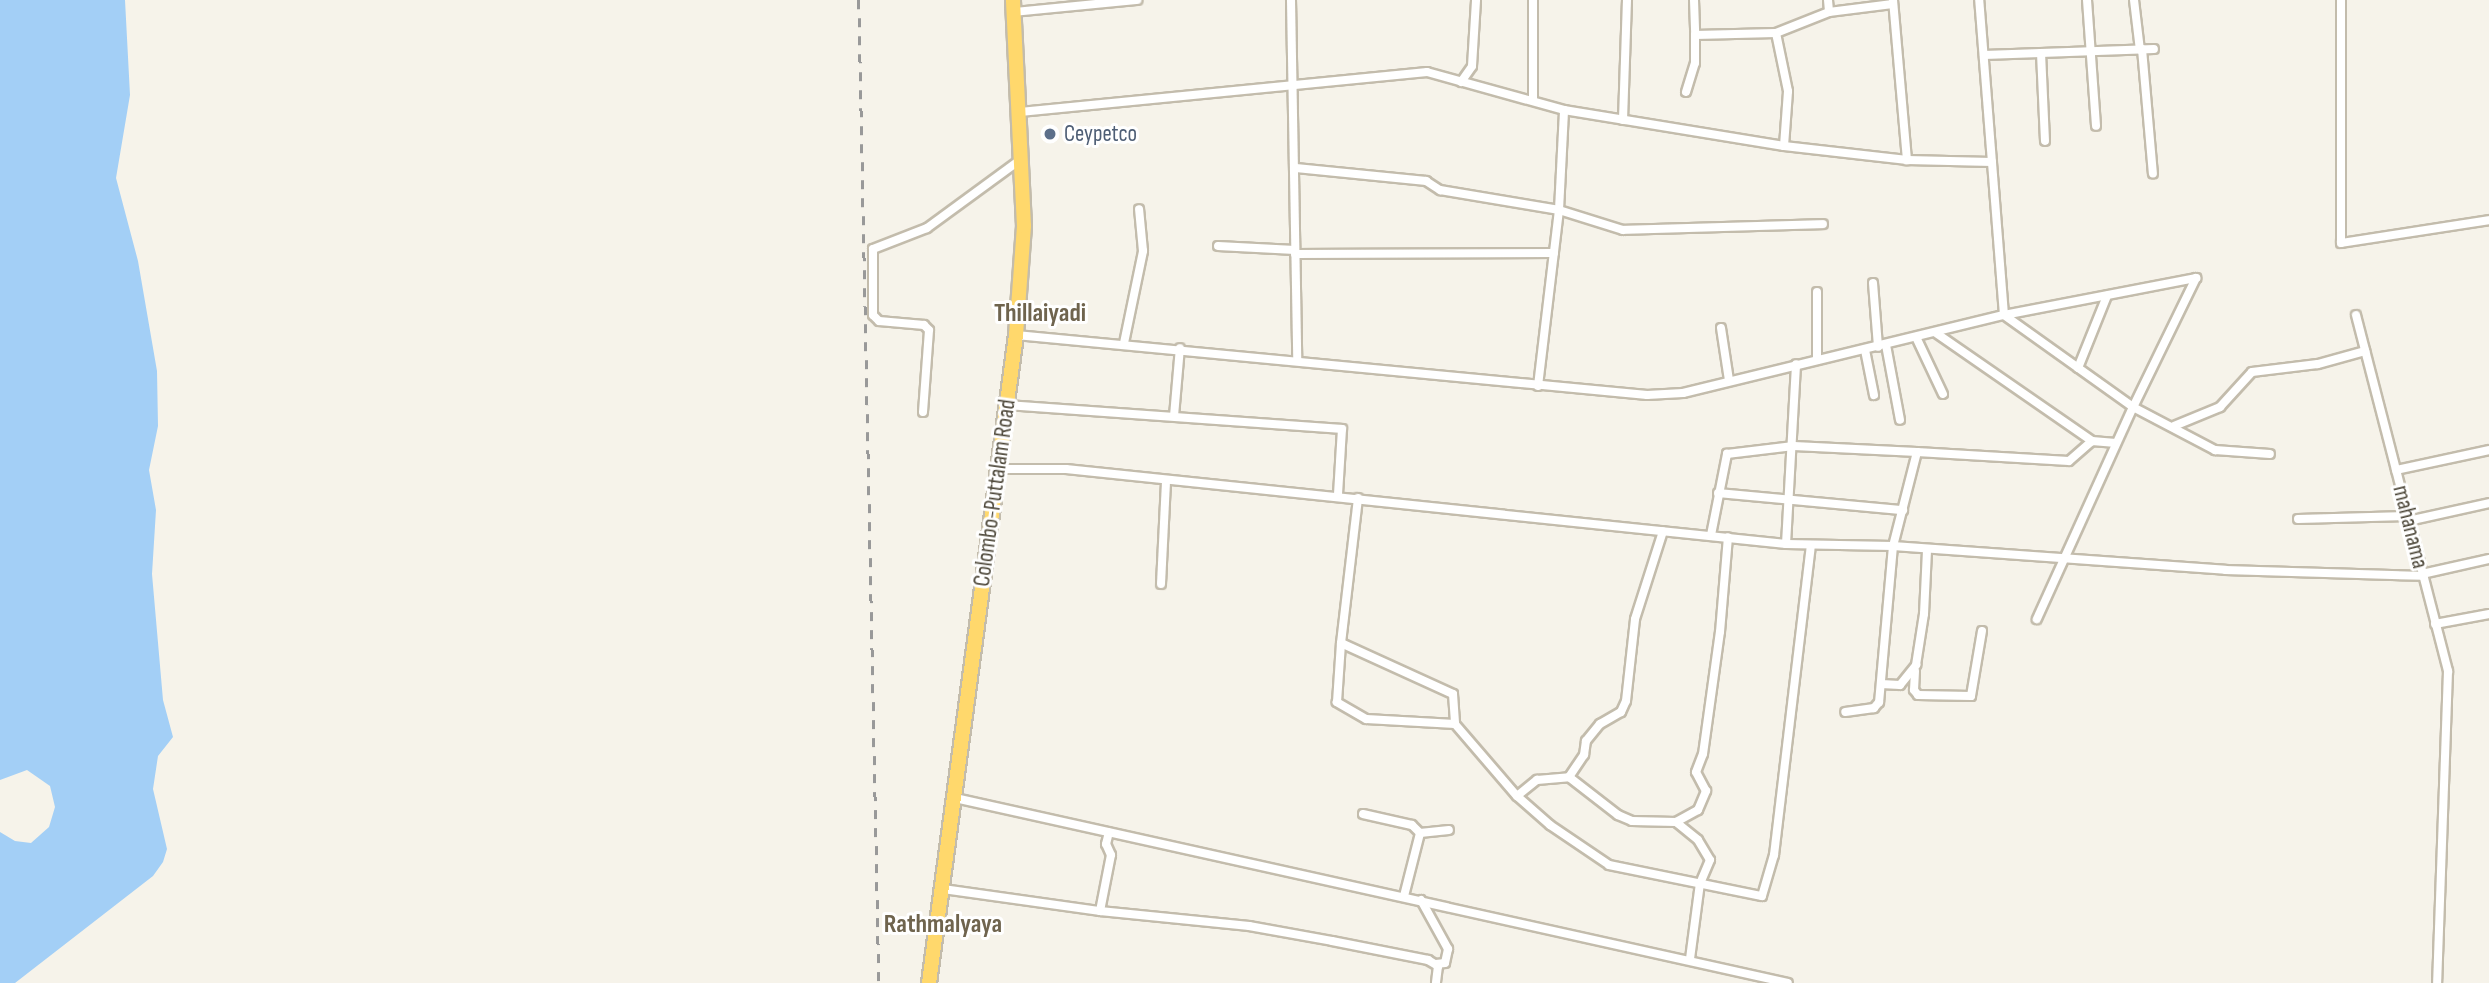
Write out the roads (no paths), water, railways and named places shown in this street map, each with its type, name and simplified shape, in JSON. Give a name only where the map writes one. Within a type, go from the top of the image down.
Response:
[{"type":"highway","name":"Colombo-Puttalam Road","points":[[929,983],[1016,335],[1024,226],[1013,6]]},
{"type":"street","points":[[1013,6],[1137,0]]},
{"type":"street","points":[[1291,0],[1296,168],[1297,361]]},
{"type":"street","points":[[1461,82],[1472,66],[1476,0]]},
{"type":"street","points":[[1533,0],[1533,100]]},
{"type":"street","points":[[1623,120],[1627,0]]},
{"type":"street","points":[[1686,92],[1695,63],[1694,0]]},
{"type":"street","points":[[1828,0],[1829,12]]},
{"type":"street","points":[[1979,0],[2004,314],[2133,407],[2174,426],[2215,450],[2270,454]]},
{"type":"street","points":[[2087,0],[2096,127]]},
{"type":"street","points":[[2134,0],[2153,174]]},
{"type":"street","points":[[2341,0],[2340,242],[2489,220]]},
{"type":"street","points":[[1695,35],[1776,33],[1829,12],[1893,2],[1907,160]]},
{"type":"street","points":[[1776,33],[1788,91],[1784,146]]},
{"type":"street","points":[[1984,55],[2154,49]]},
{"type":"street","points":[[2041,53],[2045,141]]},
{"type":"street","points":[[1020,112],[1427,72],[1564,110],[1784,146],[1907,160],[1992,162]]},
{"type":"street","points":[[1538,386],[1559,210],[1564,110]]},
{"type":"street","points":[[923,412],[929,330],[879,321],[873,315],[873,249],[927,228],[1020,160]]},
{"type":"street","points":[[1296,168],[1426,181],[1440,190],[1559,210],[1623,230],[1823,224]]},
{"type":"street","points":[[1124,343],[1143,251],[1139,209]]},
{"type":"street","points":[[1218,246],[1295,252],[1554,253]]},
{"type":"street","points":[[1016,335],[1180,348],[1647,395],[1683,393],[1796,364],[1936,333],[2004,314],[2196,278],[2116,443],[2067,557],[2059,563],[2037,619]]},
{"type":"street","points":[[1873,283],[1882,346],[1900,420]]},
{"type":"street","points":[[1817,292],[1817,360]]},
{"type":"street","points":[[2078,368],[2106,296]]},
{"type":"street","points":[[2356,315],[2396,470]]},
{"type":"street","points":[[1721,328],[1729,380]]},
{"type":"street","points":[[1936,333],[2092,441],[2116,443]]},
{"type":"street","points":[[1916,337],[1943,394]]},
{"type":"street","points":[[1174,416],[1180,348]]},
{"type":"street","points":[[1866,350],[1874,395]]},
{"type":"street","points":[[2174,426],[2220,407],[2252,372],[2318,364],[2365,351]]},
{"type":"street","points":[[1786,544],[1794,446],[1796,364]]},
{"type":"street","points":[[1007,405],[1342,429],[1338,495]]},
{"type":"street","points":[[1711,535],[1727,454],[1794,446],[2069,461],[2092,441]]},
{"type":"street","name":"mahanama","points":[[2437,983],[2448,671],[2396,470],[2489,450]]},
{"type":"street","points":[[1845,712],[1874,708],[1881,684],[1893,546],[1917,452]]},
{"type":"street","points":[[998,470],[1066,468],[1786,544],[1893,546],[2251,572],[2422,575],[2489,559]]},
{"type":"street","points":[[1161,584],[1166,480]]},
{"type":"street","points":[[1718,493],[1903,510]]},
{"type":"street","points":[[1357,498],[1336,702],[1366,719],[1455,724]]},
{"type":"street","points":[[2298,519],[2408,518],[2489,503]]},
{"type":"street","points":[[1569,777],[1584,755],[1586,741],[1600,724],[1621,712],[1626,701],[1635,619],[1663,531]]},
{"type":"street","points":[[1517,796],[1537,780],[1569,777],[1632,821],[1676,822],[1698,810],[1706,791],[1696,772],[1703,754],[1720,632],[1728,537]]},
{"type":"street","points":[[1341,643],[1453,694],[1455,724],[1517,796],[1549,825],[1609,865],[1762,896],[1774,855],[1811,545]]},
{"type":"street","points":[[1927,550],[1924,614],[1914,690],[1919,695],[1971,696],[1982,631]]},
{"type":"street","points":[[2435,624],[2489,614]]},
{"type":"street","points":[[1881,684],[1900,685],[1916,665]]},
{"type":"street","points":[[955,798],[1690,959],[1788,983]]},
{"type":"street","points":[[1363,814],[1412,825],[1420,833]]},
{"type":"street","points":[[1676,822],[1698,840],[1710,860],[1700,883],[1690,959]]},
{"type":"street","points":[[1420,833],[1450,830]]},
{"type":"street","points":[[1100,911],[1111,855],[1106,844],[1109,832]]},
{"type":"street","points":[[1404,896],[1420,833]]},
{"type":"street","points":[[943,888],[1100,911],[1249,926],[1436,964],[1445,962],[1448,949],[1420,900]]},
{"type":"street","points":[[1436,964],[1436,983]]},
{"type":"water","points":[[0,0],[125,0],[130,95],[116,178],[138,261],[157,371],[158,426],[149,470],[156,510],[152,574],[163,700],[173,737],[158,756],[153,789],[167,849],[163,862],[153,876],[15,983],[0,983],[0,832],[15,841],[31,843],[49,827],[55,807],[50,786],[27,770],[0,780]]},
{"type":"railway","points":[[859,0],[879,983]]},
{"type":"place","name":"Ceypetco","points":[[1050,134]]},
{"type":"district","name":"Thillaiyadi","points":[[1040,314]]},
{"type":"district","name":"Rathmalyaya","points":[[943,925]]}]
